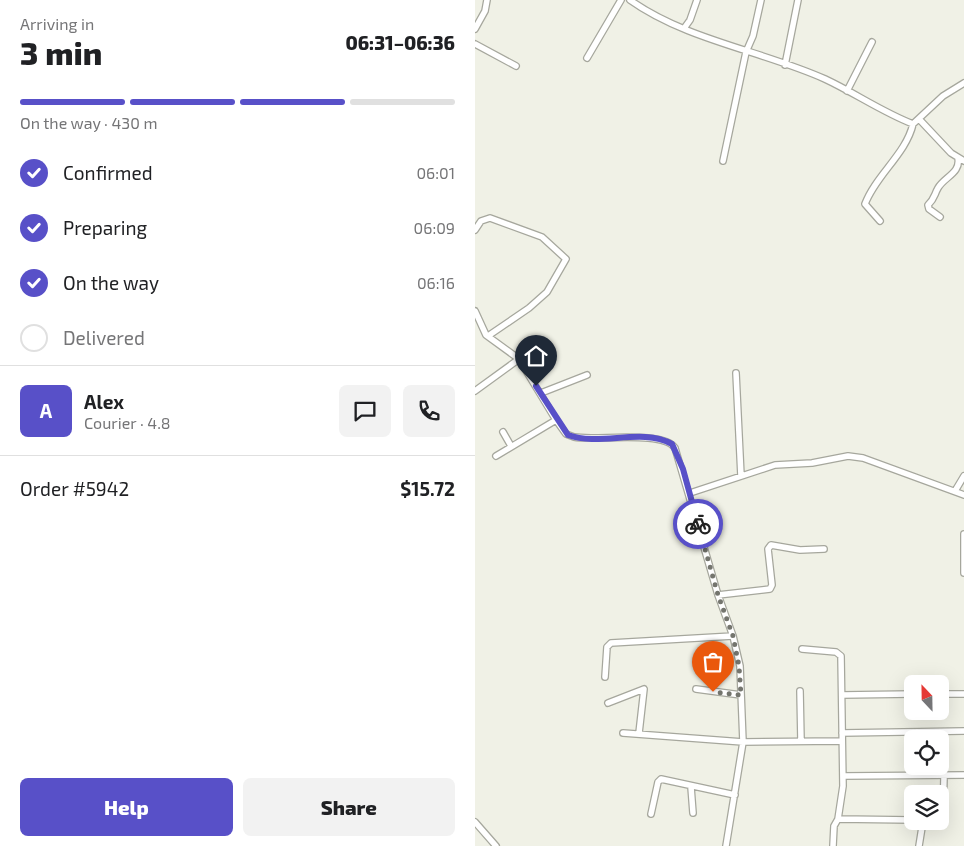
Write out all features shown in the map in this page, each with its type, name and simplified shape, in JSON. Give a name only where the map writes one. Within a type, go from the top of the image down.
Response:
[{"type":"street","points":[[475,29],[485,11],[487,0]]},
{"type":"street","points":[[587,58],[621,0]]},
{"type":"street","points":[[630,0],[653,15],[746,52],[824,79],[886,113],[913,124]]},
{"type":"street","points":[[685,27],[690,20],[697,0]]},
{"type":"street","points":[[723,162],[746,52],[753,36],[761,0]]},
{"type":"street","points":[[785,65],[799,0]]},
{"type":"street","points":[[847,91],[872,42]]},
{"type":"street","points":[[475,44],[516,66]]},
{"type":"street","points":[[880,221],[865,204],[885,170],[906,143],[913,124],[943,96],[964,83]]},
{"type":"street","points":[[919,119],[958,158],[964,161]]},
{"type":"street","points":[[940,217],[929,209],[928,206],[935,198],[937,189],[953,175],[958,165],[958,158]]},
{"type":"street","points":[[475,230],[481,221],[490,218],[542,237],[565,259],[547,292],[529,308],[488,336]]},
{"type":"street","points":[[475,311],[488,336],[519,359],[566,434],[574,437],[599,439],[627,438],[670,442],[675,448],[690,493],[718,595],[733,636],[739,666],[743,742],[726,846]]},
{"type":"street","points":[[475,391],[519,359]]},
{"type":"street","points":[[736,373],[741,476]]},
{"type":"street","points":[[541,393],[587,375]]},
{"type":"street","points":[[497,456],[556,420]]},
{"type":"street","points":[[503,432],[511,446]]},
{"type":"street","points":[[690,493],[775,465],[812,463],[848,456],[863,458],[955,490],[964,495]]},
{"type":"street","points":[[955,490],[964,476]]},
{"type":"street","points":[[964,534],[964,573]]},
{"type":"street","points":[[718,595],[770,589],[768,548],[771,545],[800,550],[824,549]]},
{"type":"street","points":[[605,677],[607,647],[611,643],[733,636]]},
{"type":"street","points":[[802,649],[839,652],[841,656],[844,776],[838,819],[833,826],[833,846]]},
{"type":"street","points":[[608,703],[644,689],[639,733]]},
{"type":"street","points":[[696,689],[741,695]]},
{"type":"street","points":[[800,691],[801,741]]},
{"type":"street","points":[[842,695],[904,694]]},
{"type":"street","points":[[949,694],[964,694]]},
{"type":"street","points":[[842,733],[964,731]]},
{"type":"street","points":[[623,733],[639,733],[695,740],[743,742],[842,741]]},
{"type":"street","points":[[844,776],[944,777],[964,775]]},
{"type":"street","points":[[944,777],[944,785]]},
{"type":"street","points":[[651,814],[659,780],[669,780],[691,787],[735,795]]},
{"type":"street","points":[[691,787],[693,812]]},
{"type":"street","points":[[838,819],[904,820]]},
{"type":"street","points":[[475,822],[496,846]]},
{"type":"street","points":[[919,846],[922,830]]},
{"type":"way so far","points":[[698,524],[718,595],[733,636],[739,666],[741,695],[713,692]]},
{"type":"route","points":[[536,386],[553,411],[556,420],[568,435],[583,439],[627,438],[670,442],[675,448],[683,469],[698,524]]}]
